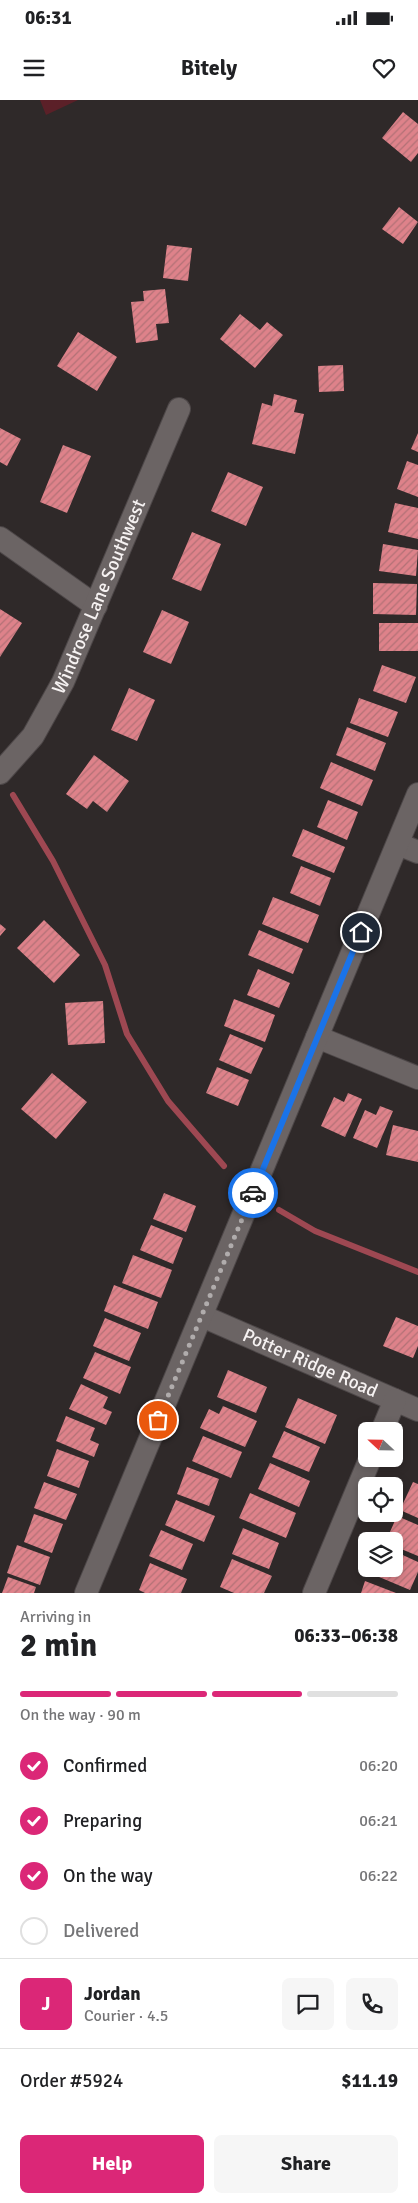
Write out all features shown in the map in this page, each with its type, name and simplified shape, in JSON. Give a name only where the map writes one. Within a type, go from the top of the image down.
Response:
[{"type":"street","name":"Windrose Lane Southwest","points":[[0,773],[33,736],[63,682],[96,606],[116,552],[179,409]]},
{"type":"street","points":[[0,538],[96,606]]},
{"type":"street","points":[[86,1593],[317,1037],[408,848],[418,794]]},
{"type":"street","points":[[317,1037],[418,1078]]},
{"type":"street","name":"Potter Ridge Road","points":[[202,1316],[418,1410]]},
{"type":"street","points":[[386,1422],[395,1400]]},
{"type":"street","points":[[314,1593],[366,1468]]},
{"type":"shaded area","points":[[40,100],[78,100],[46,115]]},
{"type":"building","points":[[403,112],[418,124],[418,153],[411,162],[382,138]]},
{"type":"building","points":[[399,207],[418,222],[403,244],[382,229]]},
{"type":"building","points":[[167,245],[192,248],[188,281],[163,278]]},
{"type":"building","points":[[165,289],[169,323],[156,324],[158,340],[136,343],[131,302],[144,301],[143,291]]},
{"type":"building","points":[[240,314],[260,330],[267,322],[283,335],[255,368],[220,339]]},
{"type":"building","points":[[78,332],[117,357],[97,391],[57,366]]},
{"type":"building","points":[[343,365],[344,391],[319,392],[318,366]]},
{"type":"building","points":[[274,394],[297,400],[294,412],[304,414],[295,454],[252,444],[262,403],[272,406]]},
{"type":"building","points":[[0,428],[21,439],[7,466],[0,462]]},
{"type":"building","points":[[418,433],[418,452],[411,449]]},
{"type":"building","points":[[63,445],[91,456],[67,513],[40,502]]},
{"type":"building","points":[[407,461],[418,465],[418,497],[397,489]]},
{"type":"building","points":[[228,472],[263,487],[246,526],[211,511]]},
{"type":"building","points":[[395,503],[418,508],[418,539],[388,532]]},
{"type":"building","points":[[192,532],[221,544],[201,591],[172,579]]},
{"type":"building","points":[[383,544],[418,550],[416,576],[379,571]]},
{"type":"building","points":[[373,583],[417,584],[416,615],[373,614]]},
{"type":"building","points":[[0,609],[22,623],[0,657]]},
{"type":"building","points":[[162,610],[189,622],[171,664],[143,652]]},
{"type":"building","points":[[379,623],[418,623],[418,651],[379,651]]},
{"type":"building","points":[[382,665],[416,677],[406,703],[373,691]]},
{"type":"building","points":[[129,688],[155,700],[137,741],[111,730]]},
{"type":"building","points":[[359,698],[398,712],[388,737],[350,723]]},
{"type":"building","points":[[347,727],[386,743],[375,771],[336,755]]},
{"type":"building","points":[[94,755],[129,781],[107,812],[93,801],[87,809],[66,794]]},
{"type":"building","points":[[331,762],[373,780],[362,806],[320,788]]},
{"type":"building","points":[[328,800],[358,812],[347,840],[317,827]]},
{"type":"building","points":[[303,829],[345,847],[334,873],[292,856]]},
{"type":"building","points":[[301,866],[331,878],[320,906],[290,893]]},
{"type":"building","points":[[273,897],[319,915],[308,943],[262,924]]},
{"type":"building","points":[[44,920],[80,955],[54,983],[17,948]]},
{"type":"building","points":[[0,924],[6,929],[0,936]]},
{"type":"building","points":[[259,930],[303,949],[293,974],[248,955]]},
{"type":"building","points":[[258,969],[290,983],[279,1008],[247,995]]},
{"type":"building","points":[[234,999],[275,1015],[265,1042],[224,1026]]},
{"type":"building","points":[[103,1001],[105,1043],[68,1045],[65,1003]]},
{"type":"building","points":[[230,1034],[263,1048],[251,1074],[219,1060]]},
{"type":"building","points":[[217,1067],[249,1080],[238,1106],[206,1093]]},
{"type":"building","points":[[52,1073],[87,1102],[56,1139],[21,1109]]},
{"type":"building","points":[[348,1093],[362,1099],[345,1137],[321,1126],[334,1097],[344,1102]]},
{"type":"building","points":[[380,1106],[393,1111],[377,1148],[353,1138],[365,1110],[376,1115]]},
{"type":"building","points":[[393,1125],[418,1131],[418,1162],[386,1155]]},
{"type":"building","points":[[164,1193],[196,1206],[186,1232],[153,1219]]},
{"type":"building","points":[[151,1225],[183,1238],[173,1264],[140,1250]]},
{"type":"building","points":[[133,1255],[172,1270],[161,1298],[122,1283]]},
{"type":"building","points":[[114,1285],[158,1302],[148,1329],[104,1311]]},
{"type":"building","points":[[396,1317],[418,1326],[418,1346],[413,1358],[383,1346]]},
{"type":"building","points":[[105,1318],[141,1333],[129,1361],[93,1346]]},
{"type":"building","points":[[95,1352],[131,1367],[120,1394],[83,1378]]},
{"type":"building","points":[[228,1370],[267,1387],[256,1413],[217,1397]]},
{"type":"building","points":[[81,1384],[108,1397],[103,1408],[112,1412],[106,1425],[69,1409]]},
{"type":"building","points":[[298,1398],[337,1415],[325,1444],[285,1427]]},
{"type":"building","points":[[223,1406],[257,1421],[245,1447],[200,1428],[209,1409],[219,1414]]},
{"type":"building","points":[[66,1416],[95,1428],[90,1440],[99,1444],[94,1457],[56,1441]]},
{"type":"building","points":[[284,1431],[320,1447],[309,1472],[272,1457]]},
{"type":"building","points":[[203,1436],[242,1452],[231,1478],[192,1461]]},
{"type":"building","points":[[57,1449],[89,1461],[79,1488],[47,1476]]},
{"type":"building","points":[[270,1463],[310,1481],[299,1507],[258,1489]]},
{"type":"building","points":[[187,1467],[219,1479],[209,1506],[177,1494]]},
{"type":"building","points":[[44,1482],[77,1494],[66,1520],[34,1508]]},
{"type":"building","points":[[413,1482],[418,1484],[418,1518],[403,1511],[403,1504]]},
{"type":"building","points":[[250,1493],[296,1513],[286,1538],[239,1518]]},
{"type":"building","points":[[176,1500],[215,1516],[204,1542],[165,1525]]},
{"type":"building","points":[[34,1514],[63,1524],[52,1553],[24,1542]]},
{"type":"building","points":[[403,1519],[418,1525],[418,1556],[403,1550],[403,1532],[390,1532],[394,1522],[403,1522]]},
{"type":"building","points":[[243,1528],[279,1543],[269,1569],[232,1554]]},
{"type":"building","points":[[161,1530],[193,1544],[182,1570],[149,1556]]},
{"type":"building","points":[[17,1545],[50,1557],[40,1585],[7,1573]]},
{"type":"building","points":[[403,1555],[418,1562],[418,1572],[410,1590],[379,1577],[403,1577]]},
{"type":"building","points":[[232,1559],[272,1576],[264,1593],[234,1593],[220,1587]]},
{"type":"building","points":[[150,1563],[187,1579],[181,1593],[145,1593],[139,1590]]},
{"type":"building","points":[[8,1577],[36,1587],[34,1593],[2,1593]]},
{"type":"building","points":[[365,1581],[396,1593],[361,1593]]},
{"type":"waterway","points":[[13,795],[53,861],[105,965],[127,1034],[168,1101],[224,1166]]},
{"type":"waterway","points":[[279,1210],[315,1231],[418,1272]]},
{"type":"way so far","points":[[158,1420],[253,1193]]},
{"type":"route","points":[[253,1193],[361,932]]}]
